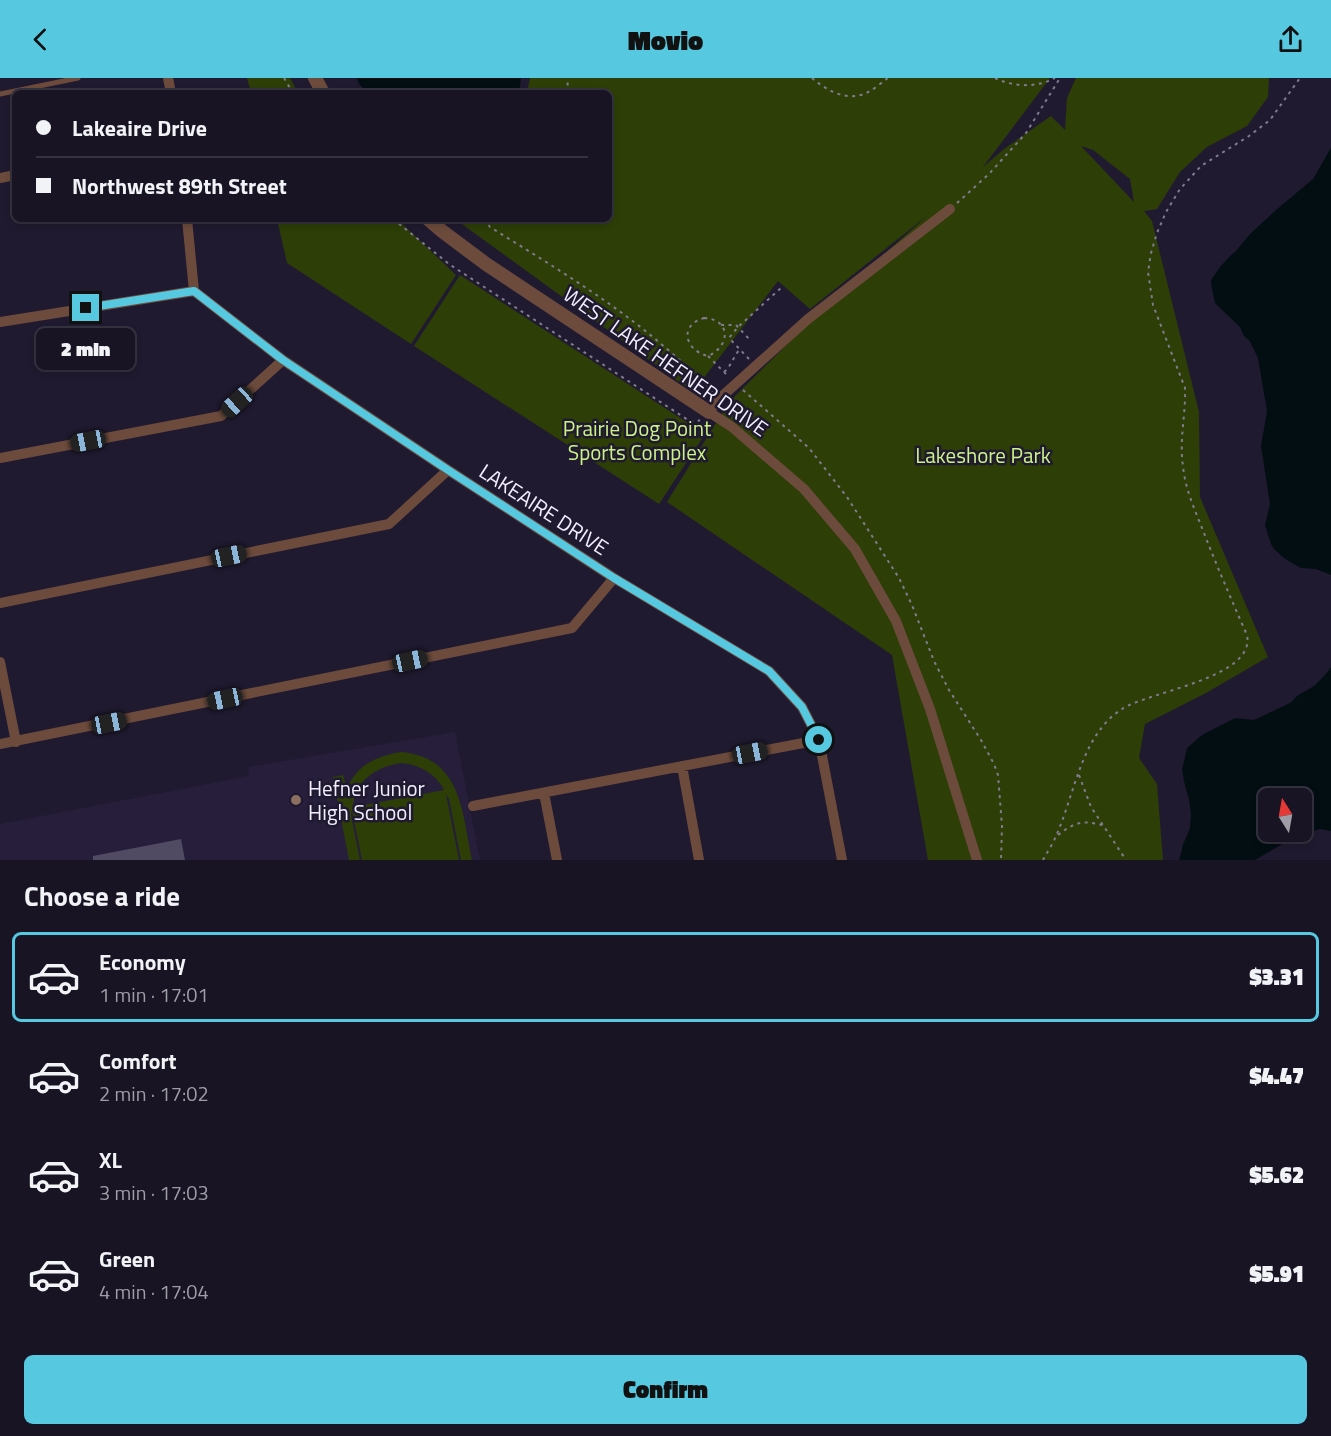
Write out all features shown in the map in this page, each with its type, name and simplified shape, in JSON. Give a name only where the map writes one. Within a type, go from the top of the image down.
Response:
[{"type":"street","points":[[709,412],[719,399],[808,319],[950,209]]},
{"type":"street","points":[[0,322],[194,291],[187,222]]},
{"type":"street","name":"WEST LAKE HEFNER DRIVE","points":[[432,222],[486,264],[732,427],[804,489],[855,549],[896,621],[930,709],[977,860]]},
{"type":"street","name":"LAKEAIRE DRIVE","points":[[194,291],[283,360],[448,470],[614,578],[769,671],[802,707],[819,740],[842,860]]},
{"type":"street","points":[[0,458],[221,416],[283,360]]},
{"type":"street","points":[[0,603],[389,524],[448,470]]},
{"type":"street","points":[[0,744],[572,628],[614,578]]},
{"type":"street","points":[[0,662],[16,742]]},
{"type":"street","points":[[473,806],[819,740]]},
{"type":"street","points":[[682,766],[699,860]]},
{"type":"street","points":[[544,793],[557,860]]},
{"type":"lane","points":[[20,90],[78,78]]},
{"type":"path","points":[[812,78],[832,92],[849,96],[864,95],[888,78]]},
{"type":"path","points":[[996,78],[1017,84],[1032,85],[1054,78]]},
{"type":"path","points":[[950,209],[989,174],[1026,133],[1060,78]]},
{"type":"path","points":[[1043,860],[1056,836],[1084,757],[1108,719],[1139,701],[1223,671],[1239,659],[1249,642],[1215,562],[1185,481],[1182,441],[1185,388],[1153,305],[1149,272],[1151,253],[1157,233],[1180,189],[1202,166],[1270,120],[1300,78]]},
{"type":"path","points":[[397,222],[449,264],[688,420],[696,422],[709,412]]},
{"type":"path","points":[[487,222],[626,317],[675,356],[719,399]]},
{"type":"path","points":[[748,363],[747,356],[729,338],[782,287]]},
{"type":"path","points":[[708,356],[718,350],[724,341],[724,330],[716,321],[704,318],[692,324],[689,329],[688,342],[696,352],[708,356],[737,385]]},
{"type":"path","points":[[721,325],[736,325],[750,340]]},
{"type":"path","points":[[724,372],[732,364],[733,357],[740,349]]},
{"type":"path","points":[[1079,775],[1091,807],[1126,860]]},
{"type":"path","points":[[1056,836],[1076,823],[1090,822],[1105,826]]},
{"type":"shaded area","points":[[357,78],[521,78],[519,90],[365,90]]},
{"type":"shaded area","points":[[1331,148],[1331,575],[1316,569],[1301,568],[1284,558],[1271,544],[1265,525],[1270,504],[1261,446],[1267,411],[1258,358],[1240,327],[1215,303],[1211,280],[1250,234],[1313,179]]},
{"type":"shaded area","points":[[1331,667],[1331,831],[1320,829],[1312,831],[1312,788],[1258,788],[1258,842],[1286,842],[1255,860],[1179,860],[1190,828],[1191,813],[1182,770],[1187,748],[1202,735],[1235,718],[1254,720],[1290,703],[1314,686]]},
{"type":"shaded area","name":"Hefner Junior High School","points":[[455,732],[480,860],[0,860],[0,824],[249,776],[248,767]]},
{"type":"green space","points":[[247,78],[290,78],[296,90],[250,90]]},
{"type":"green space","name":"Lakeshore Park","points":[[530,78],[1050,78],[983,167],[1051,116],[1065,130],[1067,98],[1076,78],[1269,78],[1268,97],[1247,126],[1207,147],[1180,172],[1157,209],[1144,211],[1152,221],[1199,412],[1200,497],[1268,657],[1206,693],[1145,724],[1139,758],[1157,784],[1163,860],[928,860],[892,655],[667,502],[729,402],[828,304],[928,215],[810,309],[778,281],[693,392],[459,222],[612,222],[612,90],[528,90]],"holes":[[[1081,146],[1093,150],[1130,179],[1134,202]]]},
{"type":"green space","points":[[278,222],[400,222],[456,275],[411,344],[287,263]]},
{"type":"green space","name":"Prairie Dog Point Sports Complex","points":[[460,275],[705,434],[659,504],[414,346]]},
{"type":"green space","points":[[401,752],[421,756],[436,764],[448,776],[461,806],[472,860],[461,860],[449,799],[446,794],[459,860],[362,860],[352,810],[360,860],[349,860],[333,777],[343,775],[347,789],[356,774],[368,763]],"holes":[[[402,763],[432,775],[444,790],[353,807],[354,798],[362,782],[368,776],[384,767]]]},
{"type":"building","points":[[181,839],[185,860],[93,860],[93,856]]},
{"type":"place","name":"Hefner Junior High School","points":[[296,800]]},
{"type":"route","points":[[86,308],[194,291],[283,360],[448,470],[614,578],[769,671],[802,707],[819,740]]}]
